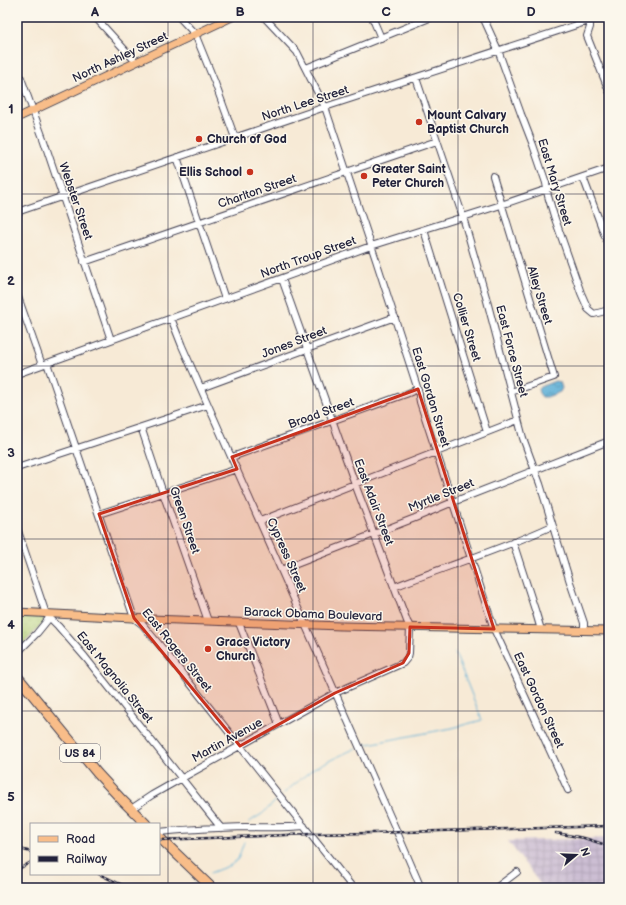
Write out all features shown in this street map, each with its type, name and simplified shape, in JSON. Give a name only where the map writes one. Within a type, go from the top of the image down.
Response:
[{"type":"highway","name":"US 84","points":[[17,676],[97,773],[145,823]]},
{"type":"highway","points":[[160,838],[212,888]]},
{"type":"main road","name":"North Ashley Street","points":[[17,118],[232,17]]},
{"type":"main road","name":"Barack Obama Boulevard","points":[[17,612],[48,616],[239,623],[541,630],[609,630]]},
{"type":"street","points":[[179,17],[195,34],[235,138]]},
{"type":"street","name":"East Gordon Street","points":[[264,17],[297,52],[325,107],[395,317],[418,389],[420,402],[494,629],[568,790]]},
{"type":"street","points":[[372,17],[381,38]]},
{"type":"street","points":[[306,68],[432,17]]},
{"type":"street","name":"East Mary Street","points":[[483,17],[498,50],[533,145],[548,189],[548,196],[554,216],[581,293],[588,309],[594,314],[609,310]]},
{"type":"street","name":"North Lee Street","points":[[17,212],[325,107],[590,19],[601,17]]},
{"type":"street","points":[[97,18],[136,62]]},
{"type":"street","points":[[590,19],[587,36],[609,91]]},
{"type":"street","name":"Webster Street","points":[[17,71],[21,78],[111,340]]},
{"type":"street","name":"East Force Street","points":[[416,78],[463,217],[518,420],[584,623],[584,630]]},
{"type":"street","name":"Charlton Street","points":[[84,262],[437,142]]},
{"type":"street","points":[[177,157],[225,299]]},
{"type":"street","name":"North Troup Street","points":[[17,374],[371,246],[424,230],[609,168]]},
{"type":"street","name":"Alley Street","points":[[493,176],[554,377],[511,392]]},
{"type":"street","points":[[583,177],[609,247]]},
{"type":"street","name":"Collier Street","points":[[424,230],[487,432]]},
{"type":"street","name":"East Adair Street","points":[[282,279],[355,484],[410,627],[409,653],[408,657],[403,663],[335,693]]},
{"type":"street","name":"East Rogers Street","points":[[17,294],[76,448],[134,618],[142,624],[154,638],[353,888]]},
{"type":"street","name":"Jones Street","points":[[201,388],[395,317]]},
{"type":"street","name":"Cypress Street","points":[[171,318],[421,888]]},
{"type":"street","name":"Broad Street","points":[[232,457],[418,389]]},
{"type":"street","points":[[17,468],[208,405]]},
{"type":"street","points":[[260,520],[518,420]]},
{"type":"street","name":"Green Street","points":[[141,427],[208,621]]},
{"type":"street","name":"Myrtle Street","points":[[281,570],[609,441]]},
{"type":"street","points":[[99,514],[237,469]]},
{"type":"street","points":[[394,587],[552,526]]},
{"type":"street","name":"East Magnolia Street","points":[[17,528],[48,616],[86,657],[221,828]]},
{"type":"street","points":[[513,542],[541,630]]},
{"type":"street","points":[[17,652],[37,634],[48,616]]},
{"type":"street","points":[[239,623],[279,724]]},
{"type":"street","name":"Martin Avenue","points":[[131,809],[152,795],[335,693]]},
{"type":"street","points":[[160,832],[221,828],[304,826]]},
{"type":"street","points":[[496,888],[517,872]]},
{"type":"highlighted area","points":[[418,389],[494,629],[410,627],[409,653],[403,663],[335,693],[240,746],[134,618],[99,514],[237,469],[232,457]]},
{"type":"shaded area","points":[[609,838],[609,888],[543,888],[508,841]]},
{"type":"green space","points":[[17,614],[44,617],[45,621],[17,650],[17,621],[20,617],[17,617]]},
{"type":"water","points":[[555,381],[560,382],[562,388],[560,392],[547,397],[542,397],[538,389]]},
{"type":"waterway","points":[[363,745],[452,728],[482,720],[455,653]]},
{"type":"waterway","points":[[283,794],[314,768],[356,748]]},
{"type":"waterway","points":[[249,822],[262,814],[278,799]]},
{"type":"waterway","points":[[210,873],[231,865],[238,859],[244,842]]},
{"type":"waterway","points":[[188,888],[194,883]]},
{"type":"railway","points":[[160,840],[311,834],[609,826]]},
{"type":"railway","points":[[556,833],[584,838],[609,846]]},
{"type":"railway","points":[[17,848],[30,852]]},
{"type":"railway","points":[[17,870],[30,863]]},
{"type":"railway","points":[[101,875],[128,888]]},
{"type":"place","name":"Mount Calvary Baptist Church","points":[[419,122]]},
{"type":"place","name":"Church of God","points":[[199,139]]},
{"type":"place","name":"Ellis School","points":[[250,172]]},
{"type":"place","name":"Greater Saint Peter Church","points":[[364,176]]},
{"type":"place","name":"Grace Victory Church","points":[[208,649]]}]
